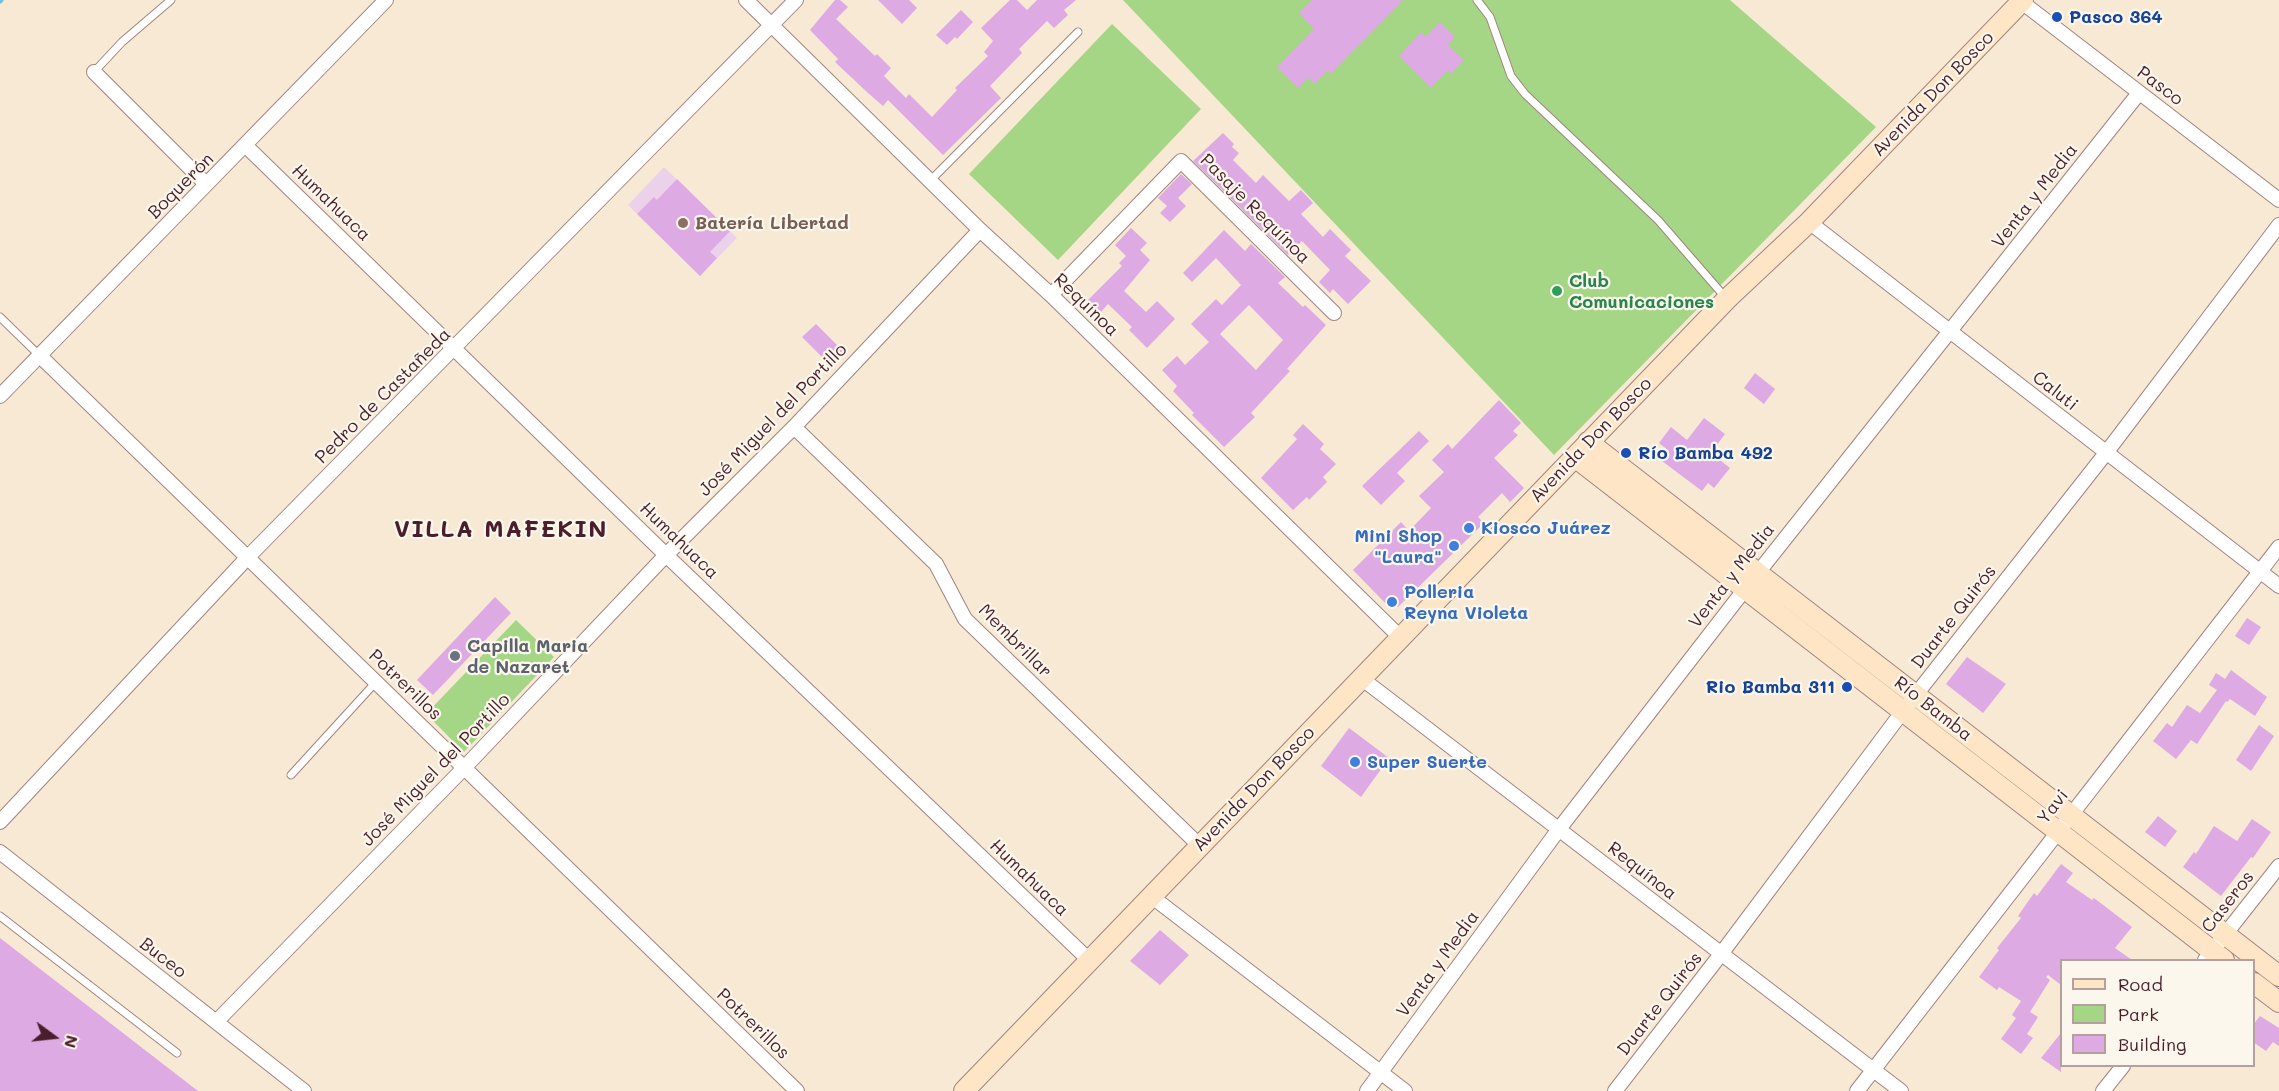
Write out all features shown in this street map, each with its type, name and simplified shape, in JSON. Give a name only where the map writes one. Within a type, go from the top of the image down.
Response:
[{"type":"main road","name":"Avenida Don Bosco","points":[[963,1091],[1727,299],[1809,222],[2021,1]]},
{"type":"main road","name":"Río Bamba","points":[[1582,450],[1750,581],[1903,711],[2214,957]]},
{"type":"main road","name":"Río Bamba","points":[[1750,581],[1916,695],[2279,976]]},
{"type":"main road","points":[[2255,984],[2279,1002]]},
{"type":"street","name":"Boquerón","points":[[0,396],[386,0]]},
{"type":"street","name":"Requínoa","points":[[746,0],[1400,637]]},
{"type":"street","name":"Pedro de Castañeda","points":[[0,822],[248,558],[796,0]]},
{"type":"street","name":"Pasco","points":[[2021,1],[2279,200]]},
{"type":"street","points":[[94,72],[206,184]]},
{"type":"street","name":"Venta y Media","points":[[1367,1091],[1559,829],[1750,581],[1950,333],[2139,93]]},
{"type":"street","name":"Humahuaca","points":[[246,146],[666,555],[1089,960]]},
{"type":"street","name":"Pasaje Requínoa","points":[[1051,295],[1181,161],[1334,313]]},
{"type":"street","name":"Caluti","points":[[1809,222],[2279,586]]},
{"type":"street","name":"Duarte Quirós","points":[[1615,1091],[1903,711],[2106,453],[2279,225]]},
{"type":"street","name":"José Miguel del Portillo","points":[[216,1022],[464,768],[666,555],[794,427],[980,230]]},
{"type":"street","name":"Potrerillos","points":[[40,356],[796,1091]]},
{"type":"street","name":"Membrillar","points":[[794,427],[936,564],[965,619],[1200,846]]},
{"type":"street","name":"Yavi","points":[[1857,1091],[2279,547]]},
{"type":"street","name":"Requínoa","points":[[1361,678],[1901,1091]]},
{"type":"street","name":"Buceo","points":[[0,852],[304,1091]]},
{"type":"street","name":"Caseros","points":[[2214,957],[2226,936],[2279,866]]},
{"type":"street","points":[[1151,896],[1405,1091]]},
{"type":"street","points":[[2103,1091],[2121,1067]]},
{"type":"lane","points":[[94,72],[122,42],[171,0]]},
{"type":"lane","points":[[1477,0],[1490,17],[1510,76],[1525,94],[1658,220],[1727,299]]},
{"type":"lane","points":[[931,180],[1078,32]]},
{"type":"lane","points":[[0,317],[40,356]]},
{"type":"lane","points":[[291,775],[376,682]]},
{"type":"lane","points":[[0,916],[177,1053]]},
{"type":"shaded area","name":"Batería Libertad","points":[[664,167],[737,238],[700,276],[628,205]]},
{"type":"green space","name":"Club Comunicaciones","points":[[1123,0],[1730,0],[1876,127],[1554,455]]},
{"type":"green space","points":[[1112,24],[1201,109],[1058,260],[969,174]]},
{"type":"green space","points":[[516,620],[554,657],[464,752],[426,714]]},
{"type":"building","points":[[835,0],[840,0],[848,7],[836,19],[891,68],[884,76],[906,98],[909,94],[932,117],[957,90],[955,88],[988,56],[984,52],[993,41],[981,28],[1010,0],[1017,0],[1027,10],[1037,0],[1076,0],[1064,10],[1068,15],[1054,28],[1047,21],[1019,49],[1022,53],[990,86],[1001,98],[943,155],[888,100],[883,106],[835,62],[838,59],[810,30]]},
{"type":"building","points":[[878,0],[909,0],[917,8],[902,24]]},
{"type":"building","points":[[1312,0],[1403,0],[1331,74],[1327,71],[1315,84],[1308,78],[1298,88],[1277,67],[1314,29],[1299,13]]},
{"type":"building","points":[[961,10],[973,22],[957,39],[955,37],[947,45],[936,35]]},
{"type":"building","points":[[1440,22],[1455,37],[1448,45],[1464,60],[1451,74],[1448,70],[1431,88],[1399,56],[1421,32],[1426,37]]},
{"type":"building","points":[[1223,133],[1239,153],[1233,160],[1256,183],[1263,175],[1289,201],[1301,190],[1313,203],[1301,214],[1323,237],[1330,229],[1351,250],[1345,256],[1371,281],[1348,304],[1333,289],[1330,293],[1319,282],[1330,270],[1302,241],[1288,255],[1193,161]]},
{"type":"building","points":[[1181,174],[1192,184],[1178,198],[1186,206],[1170,222],[1160,213],[1167,206],[1158,198]]},
{"type":"building","name":"Batería Libertad","points":[[677,179],[730,231],[710,252],[717,258],[700,276],[637,214],[654,197],[657,200]]},
{"type":"building","points":[[1131,228],[1147,243],[1140,250],[1150,260],[1124,291],[1146,312],[1157,301],[1175,319],[1147,348],[1129,330],[1132,327],[1108,304],[1101,312],[1088,300],[1122,266],[1119,263],[1126,256],[1115,245]]},
{"type":"building","points":[[1224,230],[1245,251],[1251,244],[1285,277],[1278,283],[1326,325],[1287,369],[1290,371],[1251,413],[1255,417],[1224,447],[1192,415],[1194,413],[1173,391],[1177,386],[1162,370],[1177,356],[1185,365],[1209,342],[1191,324],[1216,299],[1222,305],[1241,285],[1216,258],[1192,282],[1183,273]],"holes":[[[1249,305],[1283,340],[1256,370],[1220,334]]]},
{"type":"building","points":[[816,324],[843,351],[830,365],[802,337]]},
{"type":"building","points":[[1755,373],[1775,389],[1764,404],[1744,388]]},
{"type":"building","points":[[1499,400],[1521,423],[1513,431],[1518,435],[1494,458],[1524,488],[1510,502],[1502,493],[1478,517],[1484,523],[1398,607],[1389,607],[1353,570],[1401,522],[1409,531],[1431,508],[1419,496],[1444,472],[1432,460],[1448,444],[1452,449]]},
{"type":"building","points":[[1704,418],[1725,434],[1711,453],[1730,468],[1714,488],[1708,483],[1702,491],[1662,461],[1669,451],[1659,443],[1671,427],[1687,440]]},
{"type":"building","points":[[1303,424],[1324,444],[1320,449],[1336,464],[1323,477],[1327,482],[1309,500],[1307,497],[1293,510],[1261,478],[1297,439],[1293,435]]},
{"type":"building","points":[[1419,431],[1429,441],[1397,473],[1405,481],[1381,505],[1362,486]]},
{"type":"building","name":"Capilla Maria de Nazaret","points":[[495,597],[511,613],[433,695],[417,680]]},
{"type":"building","points":[[2247,618],[2261,627],[2249,645],[2235,636]]},
{"type":"building","points":[[1967,657],[2006,684],[1983,713],[1946,684]]},
{"type":"building","points":[[2231,670],[2267,697],[2255,716],[2230,699],[2226,701],[2197,744],[2191,740],[2176,759],[2153,741],[2167,723],[2172,727],[2187,705],[2200,713],[2217,690],[2209,685],[2216,673],[2225,679]]},
{"type":"building","points":[[2259,725],[2274,736],[2251,771],[2236,760]]},
{"type":"building","name":"Super Suerte","points":[[1349,728],[1389,758],[1361,797],[1321,766]]},
{"type":"building","points":[[2158,816],[2177,831],[2165,847],[2145,832]]},
{"type":"building","points":[[2252,819],[2271,832],[2253,858],[2251,857],[2221,896],[2183,867],[2194,852],[2196,854],[2214,826],[2237,841]]},
{"type":"building","points":[[2061,864],[2073,873],[2066,882],[2092,900],[2094,898],[2132,927],[2115,948],[2131,959],[2060,959],[2060,984],[2048,975],[2046,977],[2050,980],[2030,1012],[2038,1017],[2027,1034],[2033,1038],[2021,1054],[2001,1039],[2016,1018],[2012,1015],[2021,1001],[1999,987],[1997,990],[1979,977],[1999,950],[1997,948],[2021,918],[2018,916],[2034,893],[2037,896]]},
{"type":"building","points":[[1160,930],[1189,955],[1160,985],[1130,961]]},
{"type":"building","points":[[0,938],[198,1091],[0,1091]]},
{"type":"building","points":[[2260,1016],[2279,1028],[2279,1046],[2273,1042],[2266,1051],[2255,1043],[2255,1022]]},
{"type":"building","points":[[2060,1034],[2061,1072],[2041,1058]]},
{"type":"place","name":"Pasco 364","points":[[2057,17]]},
{"type":"place","name":"Batería Libertad","points":[[683,223]]},
{"type":"place","name":"Club Comunicaciones","points":[[1557,291]]},
{"type":"place","name":"Río Bamba 492","points":[[1626,453]]},
{"type":"place","name":"Kiosco Juárez","points":[[1469,528]]},
{"type":"place","name":"Mini Shop \"Laura\"","points":[[1454,546]]},
{"type":"place","name":"Polleria Reyna Violeta","points":[[1392,602]]},
{"type":"place","name":"Capilla Maria de Nazaret","points":[[455,656]]},
{"type":"place","name":"Rio Bamba 311","points":[[1847,687]]},
{"type":"place","name":"Super Suerte","points":[[1355,762]]},
{"type":"district","name":"VILLA MAFEKIN","points":[[501,530]]}]
